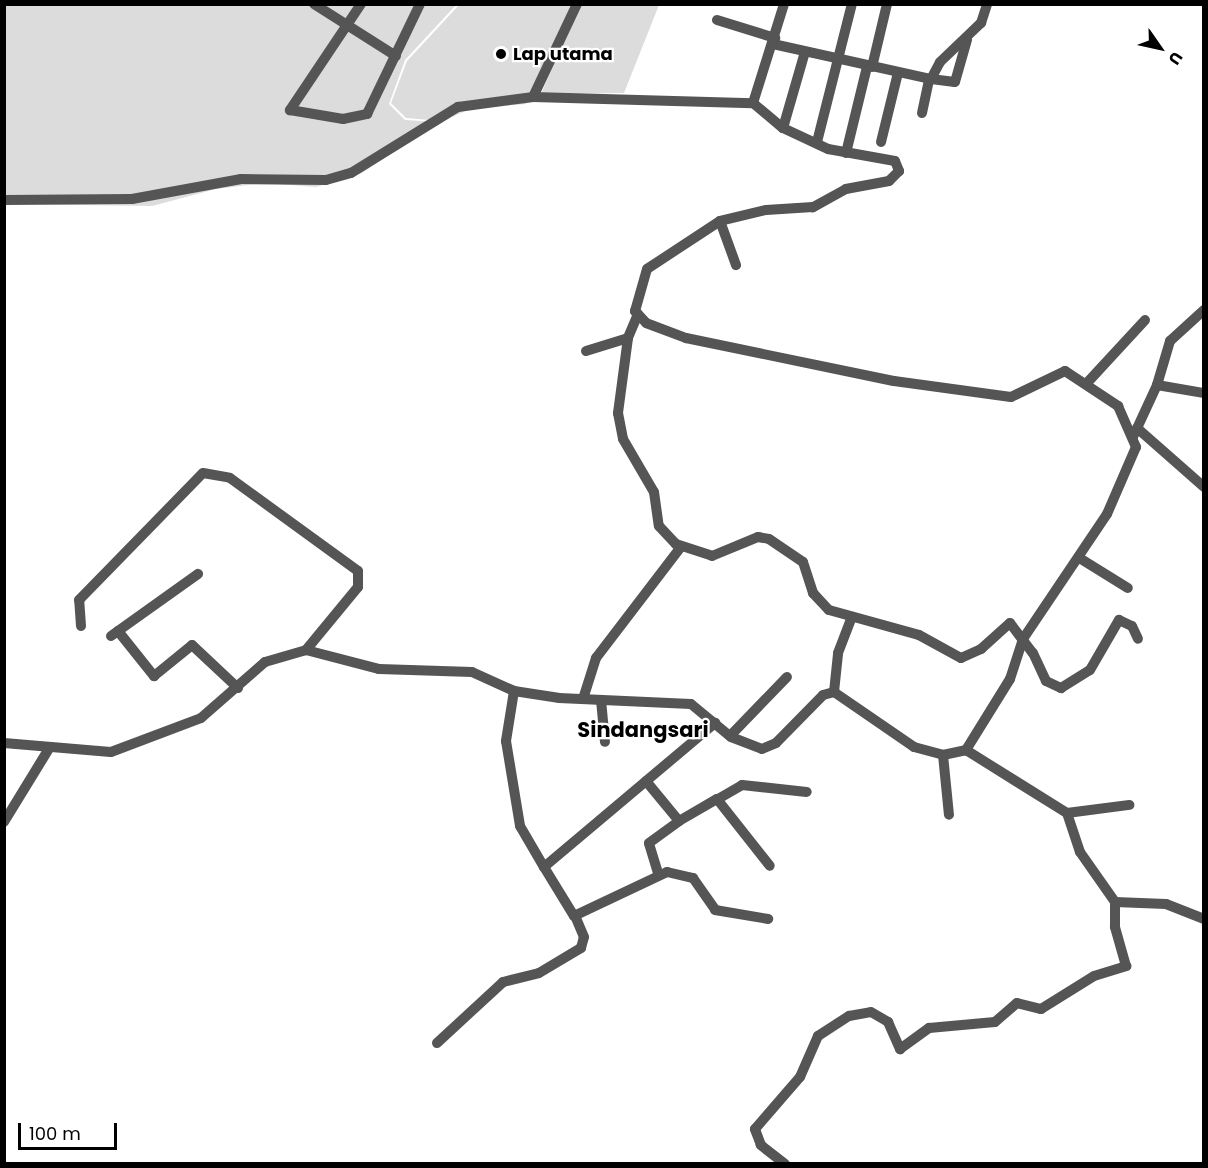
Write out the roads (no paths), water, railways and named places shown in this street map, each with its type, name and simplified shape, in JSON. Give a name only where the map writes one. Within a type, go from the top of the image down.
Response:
[{"type":"street","points":[[314,4],[396,56]]},
{"type":"street","points":[[361,4],[290,110],[363,117],[396,56],[420,4]]},
{"type":"street","points":[[533,97],[577,4]]},
{"type":"street","points":[[753,104],[784,4]]},
{"type":"street","points":[[817,142],[834,62],[852,4]]},
{"type":"street","points":[[846,153],[887,4]]},
{"type":"street","points":[[922,113],[930,79],[940,62],[967,39],[987,13],[987,4]]},
{"type":"street","points":[[717,20],[834,62],[955,82],[967,39]]},
{"type":"street","points":[[783,128],[805,52]]},
{"type":"street","points":[[881,142],[898,73]]},
{"type":"street","points":[[4,200],[132,199],[241,179],[326,180],[351,172],[458,107],[533,97],[753,104],[783,128],[846,153],[892,159],[899,171],[889,181],[846,189],[813,207],[766,210],[720,220],[647,269],[635,300],[638,314],[646,323],[686,338],[894,381],[1011,397],[1060,370],[1086,384],[1118,406],[1135,432],[1203,487]]},
{"type":"street","points":[[720,220],[736,265]]},
{"type":"street","points":[[966,750],[1010,679],[1023,639],[1081,559],[1135,451],[1135,432],[1157,385],[1170,341],[1203,310]]},
{"type":"street","points":[[638,314],[628,338],[618,413],[624,440],[654,492],[662,531],[681,547],[712,556],[758,537],[769,539],[802,562],[822,605],[850,619],[870,618],[919,635],[961,658],[981,649],[1005,623],[1023,639],[1046,681],[1062,688],[1090,670],[1119,620],[1132,626],[1138,639]]},
{"type":"street","points":[[1086,384],[1144,320]]},
{"type":"street","points":[[586,351],[628,338]]},
{"type":"street","points":[[1157,385],[1203,393]]},
{"type":"street","points":[[81,626],[79,600],[203,473],[230,478],[358,571],[358,587],[306,650]]},
{"type":"street","points":[[583,699],[596,658],[681,547]]},
{"type":"street","points":[[1081,559],[1128,588]]},
{"type":"street","points":[[198,574],[114,633],[154,676],[192,645],[238,688]]},
{"type":"street","points":[[834,692],[838,653],[850,619]]},
{"type":"street","points":[[4,742],[111,752],[201,718],[276,655],[306,650],[379,669],[472,672],[514,691],[583,699],[690,705],[730,736],[749,747],[771,746],[823,695],[834,692],[914,747],[943,755],[966,750],[1067,813],[1129,806]]},
{"type":"street","points":[[730,736],[787,677]]},
{"type":"street","points":[[437,1043],[503,982],[539,973],[581,948],[584,937],[575,916],[520,826],[506,741],[514,691]]},
{"type":"street","points":[[601,700],[605,742]]},
{"type":"street","points":[[544,867],[715,723]]},
{"type":"street","points":[[4,822],[50,747]]},
{"type":"street","points":[[943,755],[949,815]]},
{"type":"street","points":[[646,781],[679,821]]},
{"type":"street","points":[[658,873],[649,843],[679,821],[742,785],[807,792]]},
{"type":"street","points":[[718,799],[770,866]]},
{"type":"street","points":[[784,1164],[760,1143],[755,1129],[800,1077],[818,1036],[849,1016],[871,1012],[888,1022],[900,1049],[930,1028],[996,1022],[1017,1003],[1041,1009],[1094,976],[1126,966],[1115,927],[1115,902],[1080,852],[1067,813]]},
{"type":"street","points":[[575,916],[658,873],[693,878],[715,910],[768,919]]},
{"type":"street","points":[[1115,902],[1166,903],[1203,919]]},
{"type":"place","name":"Lap utama","points":[[501,54]]},
{"type":"district","name":"Sindangsari","points":[[643,730]]}]
